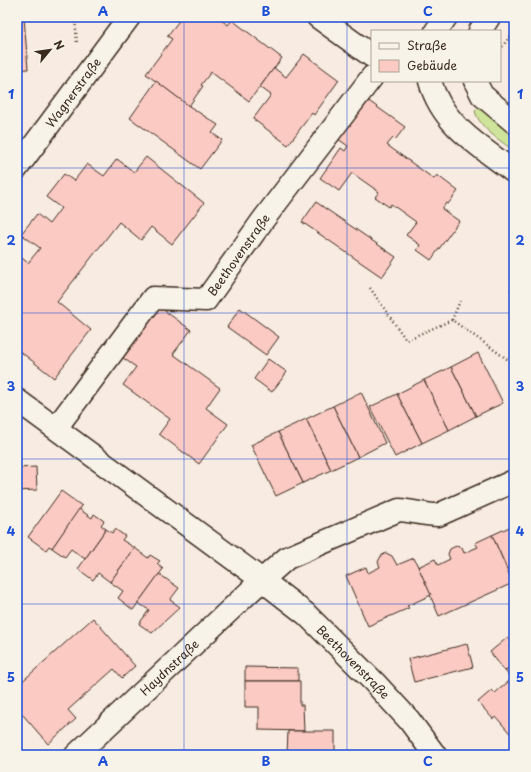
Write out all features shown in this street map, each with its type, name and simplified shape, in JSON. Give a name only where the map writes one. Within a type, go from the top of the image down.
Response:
[{"type":"street","name":"Wagnerstraße","points":[[17,168],[129,17]]},
{"type":"street","points":[[318,17],[371,55]]},
{"type":"street","points":[[437,30],[446,17]]},
{"type":"street","points":[[481,30],[489,17]]},
{"type":"street","name":"Beethovenstraße","points":[[56,428],[153,298],[206,300],[263,220],[371,78]]},
{"type":"street","points":[[430,82],[433,91],[443,110],[458,129],[514,172]]},
{"type":"street","points":[[476,82],[482,95],[514,122]]},
{"type":"street","name":"Beethovenstraße","points":[[17,400],[306,614],[410,720],[435,755]]},
{"type":"street","points":[[262,580],[287,558],[399,510],[410,511],[426,516],[438,515],[514,482]]},
{"type":"street","name":"Haydnstraße","points":[[76,755],[262,580]]},
{"type":"path","points":[[75,17],[77,50]]},
{"type":"path","points":[[501,49],[514,31]]},
{"type":"path","points":[[370,288],[406,340],[452,320],[460,301]]},
{"type":"path","points":[[452,320],[514,364]]},
{"type":"green space","points":[[478,108],[487,113],[514,134],[514,151],[486,129],[475,111]]},
{"type":"building","points":[[17,17],[24,17],[28,69],[17,70]]},
{"type":"building","points":[[182,17],[217,17],[228,25],[232,20],[282,58],[249,101],[211,72],[201,85],[203,86],[189,106],[146,74],[172,39],[167,36]]},
{"type":"building","points":[[304,54],[339,80],[314,115],[312,113],[288,145],[253,119],[271,95],[260,87],[274,68],[286,77]]},
{"type":"building","points":[[156,81],[189,106],[218,125],[212,133],[222,140],[200,169],[130,118]]},
{"type":"building","points":[[366,99],[405,127],[395,140],[393,138],[387,145],[434,179],[437,175],[458,191],[442,209],[459,221],[431,260],[417,250],[420,245],[406,235],[416,222],[391,204],[389,207],[375,197],[379,192],[352,173],[339,191],[320,178],[341,148],[345,151],[348,146],[338,139]]},
{"type":"building","points":[[146,157],[204,203],[172,244],[151,227],[141,240],[119,222],[57,302],[91,330],[54,378],[17,349],[17,254],[28,263],[40,248],[21,234],[37,214],[49,224],[61,208],[46,197],[64,174],[74,181],[87,164],[104,176],[117,159],[134,172]]},
{"type":"building","points":[[316,202],[396,257],[382,277],[302,222]]},
{"type":"building","points":[[514,285],[514,293],[510,290]]},
{"type":"building","points":[[154,303],[191,330],[173,354],[220,388],[206,408],[228,424],[199,464],[159,434],[170,419],[123,385],[136,367],[117,354]]},
{"type":"building","points":[[240,308],[279,337],[266,355],[227,327]]},
{"type":"building","points":[[478,353],[503,403],[476,416],[451,367]]},
{"type":"building","points":[[268,359],[287,372],[272,392],[254,379]]},
{"type":"building","points":[[451,367],[476,416],[449,430],[424,380]]},
{"type":"building","points":[[424,380],[449,430],[422,443],[397,394]]},
{"type":"building","points":[[361,392],[385,443],[358,457],[333,406]]},
{"type":"building","points":[[397,394],[422,443],[395,457],[370,407]]},
{"type":"building","points":[[333,406],[358,457],[331,470],[306,419]]},
{"type":"building","points":[[306,419],[331,470],[303,483],[278,432]]},
{"type":"building","points":[[278,432],[303,483],[276,496],[251,445]]},
{"type":"building","points":[[36,467],[37,490],[17,491],[17,468]]},
{"type":"building","points":[[61,491],[82,506],[52,548],[49,546],[46,550],[28,537]]},
{"type":"building","points":[[79,509],[92,518],[94,514],[104,521],[101,525],[106,529],[85,559],[71,549],[65,557],[52,548]]},
{"type":"building","points":[[514,525],[514,583],[513,583],[492,535]]},
{"type":"building","points":[[106,529],[112,533],[115,529],[125,536],[122,540],[135,548],[110,582],[98,573],[93,580],[78,569]]},
{"type":"building","points":[[492,535],[513,583],[439,616],[418,567],[435,559],[438,565],[450,559],[448,554],[450,549],[456,546],[462,548],[464,553],[478,547],[475,543]]},
{"type":"building","points":[[135,548],[148,558],[150,555],[160,561],[157,564],[163,569],[133,610],[118,598],[123,591],[110,582]]},
{"type":"building","points":[[386,553],[392,556],[397,565],[414,558],[431,595],[407,606],[409,608],[368,626],[346,576],[366,567],[368,573],[380,567],[378,562],[381,556]]},
{"type":"building","points":[[159,574],[179,588],[170,600],[180,607],[152,633],[139,624],[149,610],[138,603]]},
{"type":"building","points":[[93,618],[135,666],[122,678],[114,669],[68,710],[76,719],[48,744],[17,708],[17,686]]},
{"type":"building","points":[[508,637],[514,645],[514,664],[505,671],[490,652]]},
{"type":"building","points":[[467,644],[473,667],[414,682],[408,659]]},
{"type":"building","points":[[514,664],[514,677],[512,679],[505,671]]},
{"type":"building","points":[[245,667],[298,668],[298,681],[245,681]]},
{"type":"building","points":[[514,677],[514,738],[496,717],[493,719],[478,702],[492,690],[495,693]]},
{"type":"building","points":[[245,681],[300,681],[300,705],[303,705],[304,731],[259,730],[259,707],[245,707]]},
{"type":"building","points":[[288,731],[335,731],[335,755],[287,755]]}]
